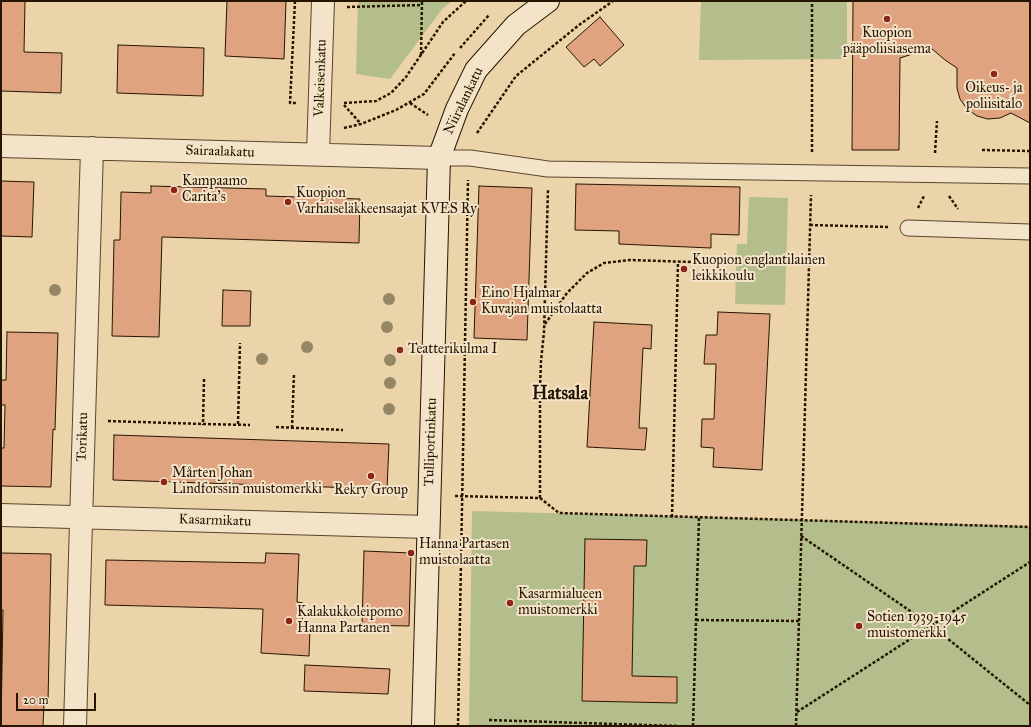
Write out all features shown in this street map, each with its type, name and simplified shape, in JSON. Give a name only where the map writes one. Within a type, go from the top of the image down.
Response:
[{"type":"street","name":"Valkeisenkatu","points":[[319,144],[323,1]]},
{"type":"street","name":"Niiralankatu","points":[[439,158],[457,109],[476,70],[516,24],[548,1]]},
{"type":"street","name":"Sairaalakatu","points":[[1,146],[92,148],[319,144],[439,158]]},
{"type":"street","name":"Torikatu","points":[[75,726],[92,148]]},
{"type":"street","name":"Tulliportinkatu","points":[[423,726],[439,158]]},
{"type":"street","name":"Kasarmikatu","points":[[1,515],[428,527]]},
{"type":"lane","points":[[439,158],[470,158],[548,169],[1030,176]]},
{"type":"lane","points":[[908,228],[1030,232]]},
{"type":"path","points":[[290,103],[295,1]]},
{"type":"path","points":[[421,56],[422,1]]},
{"type":"path","points":[[399,85],[421,56],[443,22],[466,1]]},
{"type":"path","points":[[458,726],[468,181],[472,140],[516,76],[579,25],[613,1]]},
{"type":"path","points":[[796,726],[810,225],[812,1]]},
{"type":"path","points":[[346,7],[422,5]]},
{"type":"path","points":[[319,144],[410,103],[429,115]]},
{"type":"path","points":[[810,225],[908,228],[934,174],[937,121]]},
{"type":"path","points":[[982,150],[1030,151]]},
{"type":"path","points":[[540,498],[540,389],[544,325],[548,169]]},
{"type":"path","points":[[934,174],[972,230]]},
{"type":"path","points":[[544,325],[572,288],[587,272],[604,263],[630,260],[723,263]]},
{"type":"path","points":[[672,517],[678,262]]},
{"type":"path","points":[[238,424],[240,343]]},
{"type":"path","points":[[292,428],[294,374]]},
{"type":"path","points":[[203,424],[204,379]]},
{"type":"path","points":[[107,421],[250,425]]},
{"type":"path","points":[[276,427],[343,430]]},
{"type":"path","points":[[463,497],[540,498],[559,513],[1030,527]]},
{"type":"path","points":[[693,726],[699,518]]},
{"type":"path","points":[[801,536],[932,626],[1030,705]]},
{"type":"path","points":[[796,712],[1030,562]]},
{"type":"path","points":[[696,620],[799,621]]},
{"type":"path","points":[[488,720],[678,726]]},
{"type":"green space","points":[[358,1],[452,1],[443,8],[390,79],[356,74]]},
{"type":"green space","points":[[701,1],[847,1],[847,59],[699,60]]},
{"type":"green space","points":[[749,197],[788,198],[785,305],[735,304],[737,244],[747,244]]},
{"type":"green space","points":[[472,511],[1030,526],[1030,726],[469,726]]},
{"type":"building","points":[[1,1],[25,1],[24,52],[62,53],[61,93],[1,91]]},
{"type":"building","points":[[227,1],[286,1],[284,59],[225,56]]},
{"type":"building","name":"Oikeus- ja poliisitalo","points":[[853,1],[1030,1],[1030,123],[1011,113],[1000,118],[988,119],[977,116],[967,109],[960,99],[957,88],[957,68],[931,48],[900,58],[899,150],[852,150]]},
{"type":"building","points":[[600,17],[624,45],[600,66],[594,59],[584,67],[566,47]]},
{"type":"building","points":[[118,45],[204,48],[203,96],[117,93]]},
{"type":"building","points":[[1,181],[34,182],[32,237],[1,236]]},
{"type":"building","points":[[576,184],[740,187],[739,235],[711,234],[711,248],[619,244],[619,231],[575,230]]},
{"type":"building","points":[[151,186],[266,189],[266,196],[360,199],[359,243],[162,237],[159,337],[112,336],[114,240],[120,240],[121,192],[151,193]]},
{"type":"building","points":[[479,186],[532,188],[527,340],[474,338]]},
{"type":"building","points":[[223,290],[251,291],[250,326],[222,326]]},
{"type":"building","points":[[718,312],[770,314],[762,470],[713,467],[714,448],[701,447],[702,419],[714,419],[716,364],[704,364],[706,335],[717,335]]},
{"type":"building","points":[[594,322],[652,325],[651,349],[643,348],[639,428],[647,428],[645,450],[587,447]]},
{"type":"building","points":[[7,332],[58,333],[55,430],[53,429],[51,487],[1,486],[1,448],[4,448],[5,405],[1,405],[1,380],[6,380]]},
{"type":"building","points":[[114,435],[389,444],[387,489],[113,480]]},
{"type":"building","points":[[585,539],[647,540],[646,566],[634,566],[632,676],[677,677],[677,703],[582,701]]},
{"type":"building","points":[[364,551],[411,553],[409,626],[362,625]]},
{"type":"building","points":[[1,553],[51,554],[48,703],[44,703],[43,726],[1,726],[3,610],[1,610]]},
{"type":"building","points":[[266,553],[299,554],[297,602],[303,603],[302,628],[310,628],[309,656],[261,653],[263,609],[105,605],[106,560],[265,563]]},
{"type":"building","points":[[305,665],[390,669],[388,694],[304,691]]},
{"type":"place","name":"Kuopion pääpoliisiasema","points":[[887,19]]},
{"type":"place","name":"Oikeus- ja poliisitalo","points":[[994,74]]},
{"type":"place","name":"Kampaamo Carita's","points":[[174,190]]},
{"type":"place","name":"Kuopion Varhaiseläkkeensaajat KVES Ry","points":[[288,202]]},
{"type":"place","name":"Kuopion englantilainen leikkikoulu","points":[[684,269]]},
{"type":"place","name":"Eino Hjalmar Kuvajan muistolaatta","points":[[473,302]]},
{"type":"place","name":"Teatterikulma I","points":[[400,350]]},
{"type":"place","name":"Rekry Group","points":[[371,476]]},
{"type":"place","name":"Mårten Johan Lindforssin muistomerkki","points":[[164,482]]},
{"type":"place","name":"Hanna Partasen muistolaatta","points":[[411,553]]},
{"type":"place","name":"Kasarmialueen muistomerkki","points":[[510,603]]},
{"type":"place","name":"Kalakukkoleipomo Hanna Partanen","points":[[289,621]]},
{"type":"place","name":"Sotien 1939-1945 muistomerkki","points":[[859,626]]},
{"type":"district","name":"Hatsala","points":[[560,395]]}]
